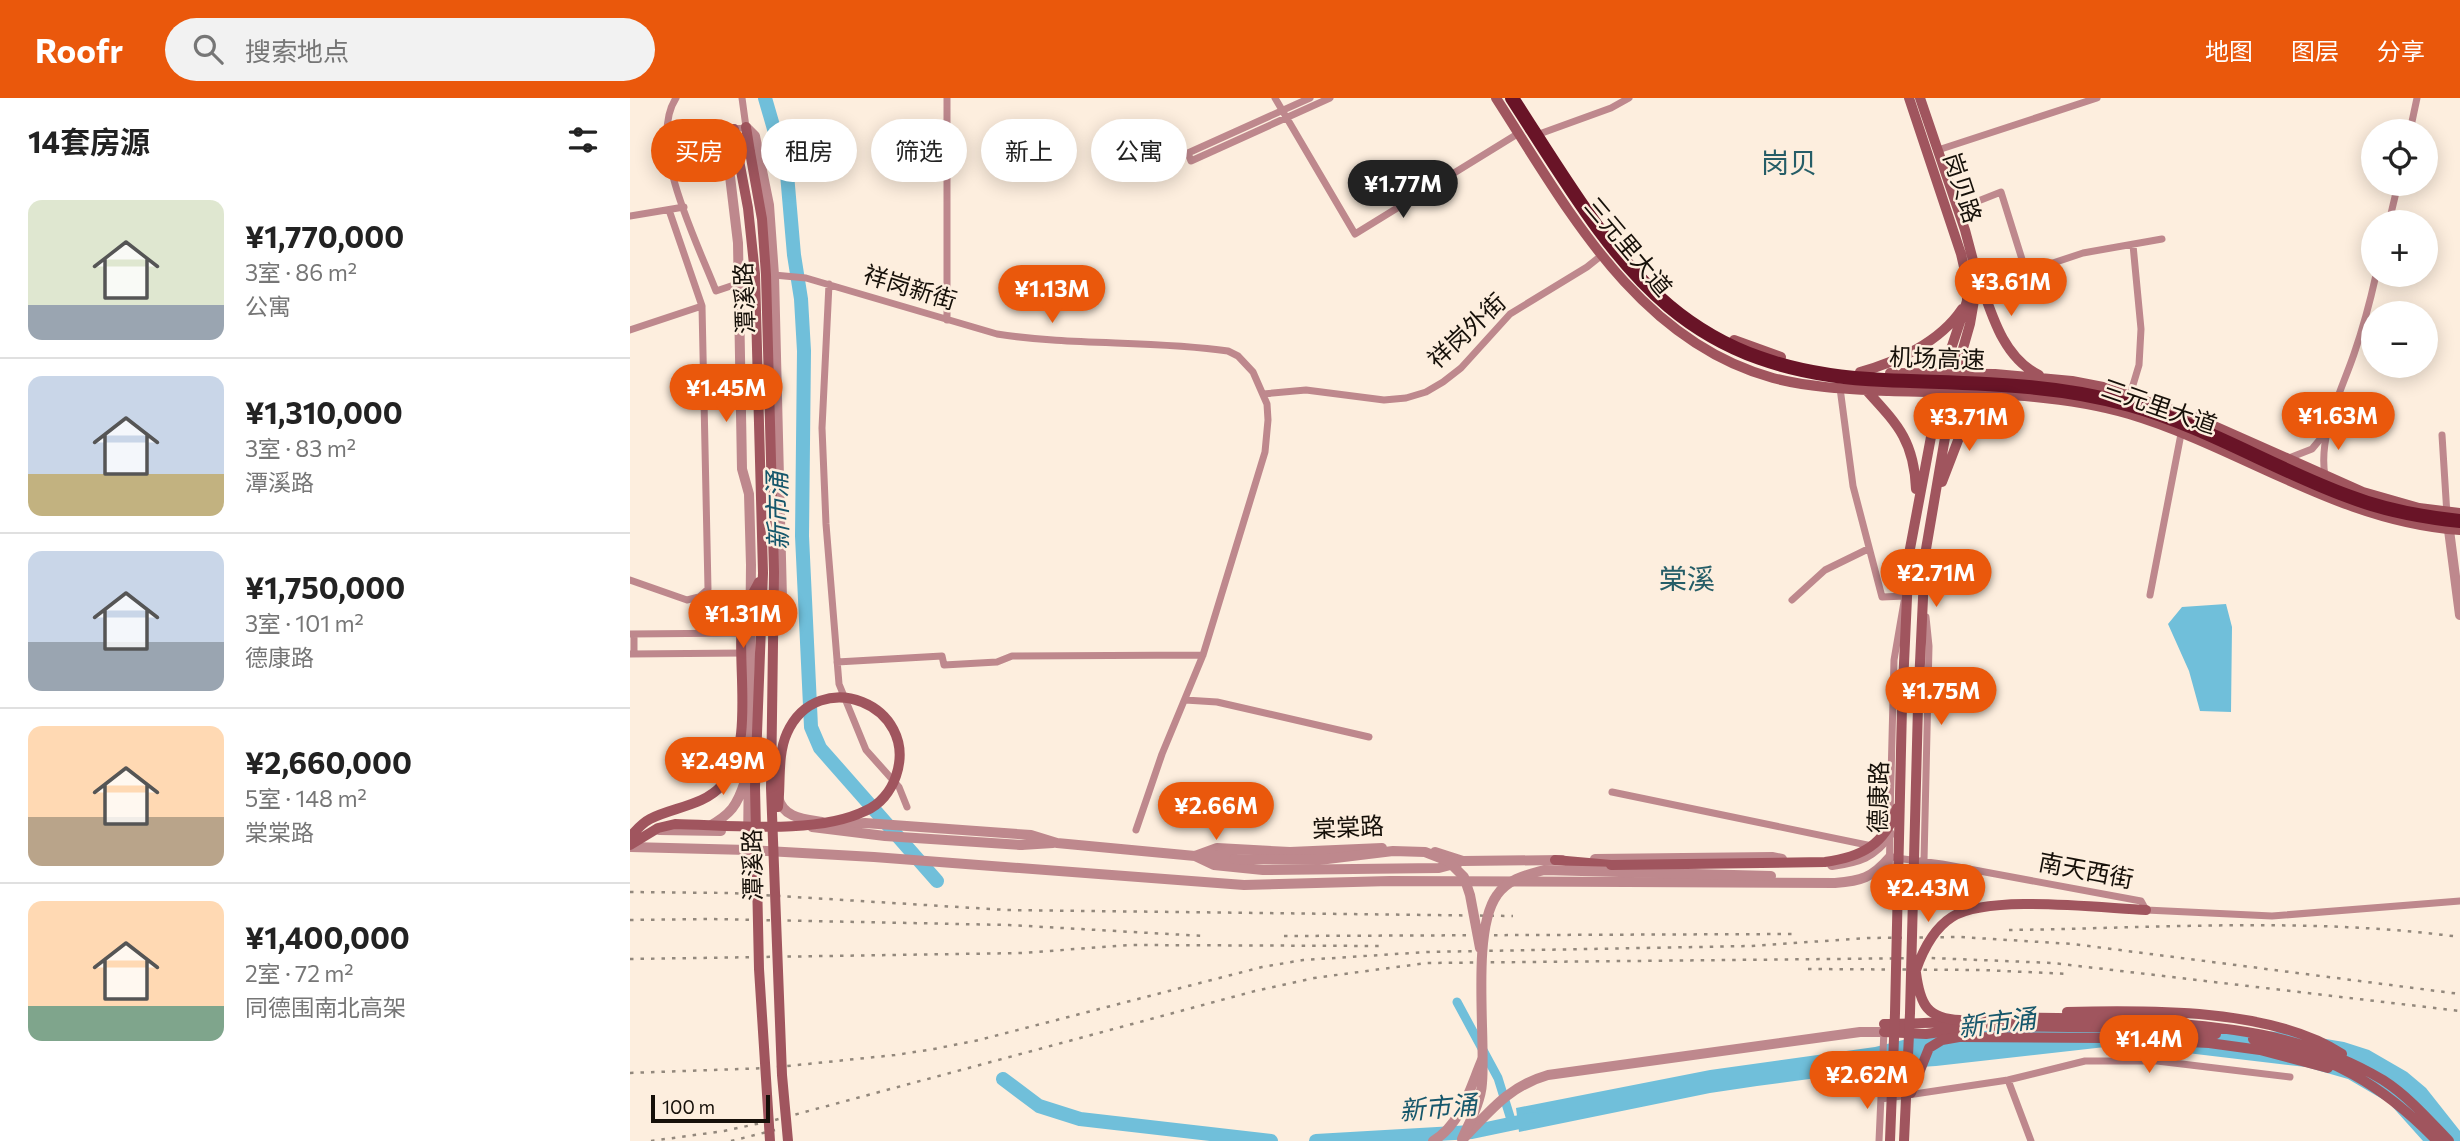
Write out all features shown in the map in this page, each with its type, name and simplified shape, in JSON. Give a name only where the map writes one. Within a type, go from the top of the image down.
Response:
[{"type":"highway","name":"机场高速","points":[[1512,98],[1587,212],[1642,282],[1689,323],[1730,347],[1779,365],[1828,376],[2026,386],[2063,390],[2116,401],[2175,420],[2360,501],[2456,527]]},
{"type":"main road","name":"三元里大道","points":[[1496,98],[1566,206],[1602,255],[1645,304],[1683,334],[1738,365],[1770,377],[1802,384],[2010,397],[2091,405],[2129,414],[2181,433],[2353,508],[2401,523],[2456,527]]},
{"type":"main road","name":"三元里大道","points":[[1519,98],[1591,206],[1625,251],[1655,285],[1684,311],[1720,333],[1757,349],[1807,364],[1854,371],[1956,373],[2044,378],[2089,384],[2193,417],[2325,476],[2382,498],[2419,508],[2460,513]]},
{"type":"main road","name":"岗贝路","points":[[1909,98],[1968,280],[1967,300],[1943,373]]},
{"type":"main road","name":"岗贝路","points":[[1920,98],[1974,264],[1974,305],[1956,373]]},
{"type":"main road","name":"潭溪路","points":[[747,165],[762,219],[766,275],[774,572],[771,788],[782,1075],[788,1141]]},
{"type":"main road","name":"潭溪路","points":[[746,182],[755,274],[763,573],[755,787],[759,969],[770,1141]]},
{"type":"main road","points":[[1974,264],[2006,344],[2027,369],[2044,378]]},
{"type":"main road","points":[[1844,388],[1854,383],[1854,371],[1903,356],[1929,341],[1955,318],[1967,300]]},
{"type":"main road","name":"德康路","points":[[1890,1141],[1896,1005],[1905,596],[1916,509],[1943,373]]},
{"type":"main road","name":"德康路","points":[[1904,1141],[1921,595],[1932,510],[1956,373]]},
{"type":"main road","points":[[1866,390],[1898,425],[1906,439],[1915,475],[1916,509]]},
{"type":"main road","points":[[1932,510],[1962,430],[1971,418],[2010,397]]},
{"type":"main road","points":[[630,837],[651,818],[685,807],[710,794],[722,785],[730,772],[738,754],[741,724],[742,618],[763,573]]},
{"type":"main road","points":[[630,846],[658,828],[675,824],[797,825],[848,818],[868,810],[890,789],[899,768],[895,733],[881,713],[866,703],[847,697],[835,697],[816,703],[800,716],[787,733],[774,818]]},
{"type":"main road","points":[[1555,860],[1611,865],[1825,862],[1848,858],[1864,852],[1879,841],[1895,814],[1900,788]]},
{"type":"main road","points":[[1916,970],[1926,945],[1937,929],[1948,919],[1976,907],[2012,904],[2146,909]]},
{"type":"main road","points":[[1912,935],[1922,1000],[1928,1010],[1937,1017],[1948,1019],[2091,1011],[2187,1014],[2284,1029],[2337,1050],[2382,1080],[2409,1101],[2449,1141]]},
{"type":"main road","points":[[2040,1022],[2238,1036],[2296,1050],[2358,1076],[2394,1101],[2437,1141]]},
{"type":"main road","points":[[1884,1032],[1952,1023],[2177,1023],[2255,1032],[2286,1039],[2323,1052],[2382,1080]]},
{"type":"main road","points":[[1906,1109],[1913,1083],[1929,1048],[1942,1040],[1968,1036],[2208,1042],[2260,1050],[2358,1076]]},
{"type":"street","points":[[676,98],[669,111],[666,140],[670,164],[684,208],[716,291],[740,283]]},
{"type":"street","points":[[742,98],[745,119]]},
{"type":"street","points":[[947,98],[947,320]]},
{"type":"street","points":[[1275,98],[1355,234],[1519,133]]},
{"type":"street","points":[[1310,98],[1285,114],[1191,161],[1188,153],[1285,114],[1331,98]]},
{"type":"street","points":[[1542,133],[1611,108],[1629,98]]},
{"type":"street","points":[[1938,150],[2097,98]]},
{"type":"street","points":[[2413,119],[2417,98]]},
{"type":"street","points":[[747,128],[755,136],[769,205],[774,275],[782,599],[775,633],[777,852]]},
{"type":"street","points":[[731,182],[738,243],[742,469],[749,494],[751,565],[748,850]]},
{"type":"street","points":[[1958,209],[2001,192],[2026,272],[2082,253],[2162,239]]},
{"type":"street","points":[[630,216],[684,208]]},
{"type":"street","points":[[630,580],[687,600],[699,597],[708,589],[702,306],[670,210]]},
{"type":"street","points":[[2130,395],[2139,365],[2141,329],[2133,245]]},
{"type":"street","name":"祥岗外街","points":[[1263,394],[1306,390],[1384,400],[1406,398],[1426,392],[1461,369],[1510,314],[1602,255]]},
{"type":"street","name":"祥岗新街","points":[[774,275],[806,278],[947,320],[1015,337],[1228,351],[1248,366],[1263,394]]},
{"type":"street","points":[[829,284],[822,429],[839,684],[866,750],[899,787],[906,807]]},
{"type":"street","points":[[2325,476],[2323,456],[2328,429],[2361,333],[2373,287]]},
{"type":"street","points":[[630,330],[702,306]]},
{"type":"street","points":[[1844,388],[1853,486],[1882,597],[1905,596],[1894,660],[1890,834]]},
{"type":"street","points":[[1136,830],[1203,655],[1262,462],[1268,421],[1263,394]]},
{"type":"street","points":[[2286,459],[2312,449],[2328,429]]},
{"type":"street","points":[[2150,595],[2181,433]]},
{"type":"street","points":[[2442,435],[2447,512],[2456,527],[2460,615]]},
{"type":"street","points":[[1792,600],[1825,570],[1868,549]]},
{"type":"street","points":[[751,565],[766,570],[777,565],[781,558]]},
{"type":"street","points":[[1921,595],[1928,646],[1924,861]]},
{"type":"street","points":[[775,633],[632,634],[632,654],[775,654]]},
{"type":"street","points":[[837,662],[942,656],[944,665],[997,662],[1012,656],[1203,655]]},
{"type":"street","points":[[1185,700],[1217,702],[1368,737]]},
{"type":"street","points":[[701,831],[731,811],[739,800],[749,767]]},
{"type":"street","points":[[1891,776],[1926,776]]},
{"type":"street","points":[[775,781],[779,801],[783,809],[790,814],[843,825]]},
{"type":"street","name":"南天西街","points":[[1612,792],[1924,861],[2141,901],[2146,909],[2272,916],[2460,901]]},
{"type":"street","name":"棠棠路","points":[[630,831],[776,831],[865,823],[1031,835],[1057,843],[1195,856],[1217,849],[1290,852],[1407,847],[1424,848],[1463,862],[1772,858],[1813,866],[1831,866],[1887,852]]},
{"type":"street","points":[[797,825],[885,836],[1021,845],[1057,843]]},
{"type":"street","name":"棠棠路","points":[[630,846],[874,857],[1244,886],[1390,881],[1835,883],[1857,881],[1877,872],[1887,852],[1890,834]]},
{"type":"street","points":[[1195,856],[1319,860],[1394,851],[1425,852],[1448,861],[1464,877],[1482,956]]},
{"type":"street","points":[[1887,852],[1889,884]]},
{"type":"street","points":[[1195,856],[1214,865],[1291,872],[1439,867],[1463,862]]},
{"type":"street","points":[[1516,882],[1525,877],[1527,872],[1524,865],[1517,861]]},
{"type":"street","points":[[1461,1140],[1477,1105],[1482,1084],[1482,956],[1488,919],[1497,894],[1507,885],[1523,876],[1554,870],[1771,876],[1835,883]]},
{"type":"street","points":[[1461,1140],[1509,1092],[1532,1079],[1569,1071],[1721,1050],[1860,1032],[1884,1032],[1879,1141]]},
{"type":"street","points":[[1433,1141],[1439,1138],[1455,1119],[1482,1060]]},
{"type":"street","points":[[1881,1099],[2008,1080],[2085,1061],[2157,1061],[2290,1077]]},
{"type":"street","points":[[2008,1080],[2031,1141]]},
{"type":"water","points":[[2226,604],[2232,627],[2231,712],[2200,711],[2189,671],[2168,624],[2182,607]]},
{"type":"water","points":[[2076,1025],[2285,1032],[2344,1042],[2369,1050],[2407,1072],[2426,1088],[2460,1131],[2460,1141],[2423,1141],[2389,1103],[2348,1079],[2306,1067],[2114,1046],[1876,1070],[1757,1086],[1519,1132],[1516,1108],[1710,1070],[1875,1047],[1923,1035]]},
{"type":"waterway","name":"新市涌","points":[[765,98],[787,174],[801,299],[804,351],[802,536],[811,727],[820,748],[937,881]]},
{"type":"waterway","points":[[1457,1002],[1498,1078],[1512,1123]]},
{"type":"waterway","name":"新市涌","points":[[1003,1079],[1039,1106],[1080,1119],[1271,1141]]},
{"type":"waterway","name":"新市涌","points":[[1316,1141],[1472,1132],[1534,1119]]},
{"type":"railway","points":[[630,892],[730,893],[1007,910],[1513,916]]},
{"type":"railway","points":[[630,920],[1009,925],[1204,936]]},
{"type":"railway","points":[[2009,930],[2291,925],[2460,937]]},
{"type":"railway","points":[[1284,936],[1792,934]]},
{"type":"railway","points":[[630,1073],[768,1068],[895,1055],[979,1040],[1262,967],[1303,960],[1427,952],[1750,946],[1868,938],[1960,937],[2073,944],[2460,994]]},
{"type":"railway","points":[[630,959],[1022,953],[1129,945],[1383,946]]},
{"type":"railway","points":[[651,1141],[724,1131],[775,1120],[1255,991],[1314,978],[1427,963],[1931,958],[2053,963],[2460,1011]]},
{"type":"railway","points":[[1808,969],[1982,970],[2070,974]]},
{"type":"railway","points":[[731,1141],[775,1130]]},
{"type":"district","name":"岗贝","points":[[1789,163]]},
{"type":"district","name":"棠溪","points":[[1687,579]]}]
